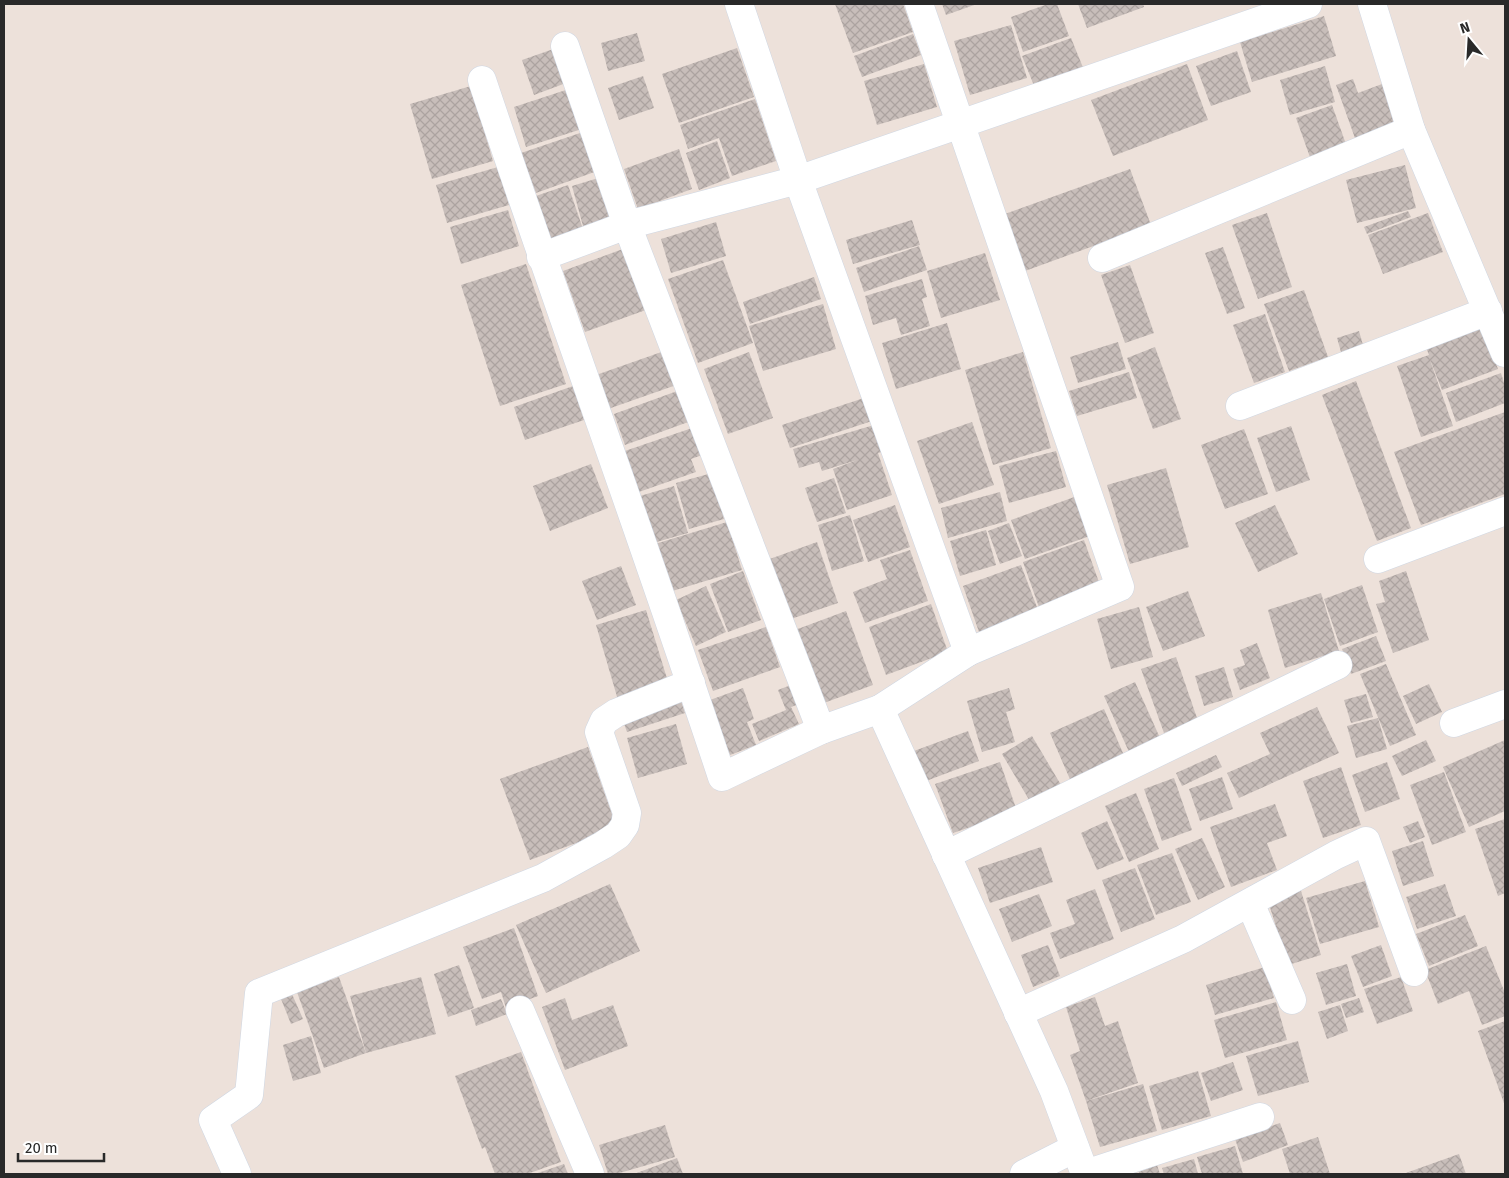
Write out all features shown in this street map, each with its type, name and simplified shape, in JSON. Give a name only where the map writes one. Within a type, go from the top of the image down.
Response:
[{"type":"street","points":[[739,4],[798,180],[968,652]]},
{"type":"street","points":[[482,80],[541,258],[691,683],[722,777],[822,730],[880,709],[968,652],[1120,587],[919,4]]},
{"type":"street","points":[[541,258],[627,225],[798,180],[1308,4]]},
{"type":"street","points":[[1372,4],[1411,130],[1505,353]]},
{"type":"street","points":[[565,46],[627,225],[822,730]]},
{"type":"street","points":[[1102,258],[1411,130]]},
{"type":"street","points":[[1240,406],[1488,311]]},
{"type":"street","points":[[1378,559],[1505,511]]},
{"type":"street","points":[[946,855],[1338,665]]},
{"type":"street","points":[[237,1174],[213,1120],[249,1095],[258,994],[542,878],[618,835],[625,825],[627,813],[599,732],[604,721],[616,713],[691,683]]},
{"type":"street","points":[[1454,723],[1505,704]]},
{"type":"street","points":[[880,709],[1054,1091],[1085,1174],[1260,1117]]},
{"type":"street","points":[[1018,1013],[1184,939],[1336,855],[1366,841],[1414,972]]},
{"type":"street","points":[[1250,903],[1292,1000]]},
{"type":"street","points":[[520,1010],[590,1174]]},
{"type":"street","points":[[1024,1174],[1075,1148]]},
{"type":"building","points":[[835,4],[903,4],[913,32],[853,53]]},
{"type":"building","points":[[942,4],[977,4],[946,15]]},
{"type":"building","points":[[1048,4],[1057,4],[1069,36],[1023,52],[1011,17]]},
{"type":"building","points":[[1078,4],[1143,4],[1144,7],[1087,28]]},
{"type":"building","points":[[1324,16],[1336,56],[1252,82],[1240,42]]},
{"type":"building","points":[[1011,25],[1027,78],[970,95],[954,41]]},
{"type":"building","points":[[637,33],[645,61],[608,71],[601,43]]},
{"type":"building","points":[[913,34],[921,55],[862,77],[854,56]]},
{"type":"building","points":[[1071,38],[1084,70],[1035,88],[1022,56]]},
{"type":"building","points":[[562,46],[574,80],[534,95],[522,60]]},
{"type":"building","points":[[737,48],[754,97],[679,123],[662,74]]},
{"type":"building","points":[[1237,51],[1251,92],[1211,106],[1196,66]]},
{"type":"building","points":[[924,64],[937,107],[877,125],[864,81]]},
{"type":"building","points":[[1187,64],[1208,120],[1113,156],[1091,100]]},
{"type":"building","points":[[1325,66],[1335,102],[1290,115],[1280,80]]},
{"type":"building","points":[[643,76],[654,108],[619,120],[608,88]]},
{"type":"building","points":[[1353,79],[1358,93],[1382,84],[1397,126],[1356,141],[1336,85]]},
{"type":"building","points":[[471,86],[493,161],[432,179],[410,104]]},
{"type":"building","points":[[572,88],[585,128],[526,147],[514,107]]},
{"type":"building","points":[[755,99],[776,161],[732,176],[719,138],[688,149],[680,125]]},
{"type":"building","points":[[1332,105],[1347,147],[1311,160],[1296,118]]},
{"type":"building","points":[[586,131],[600,170],[536,193],[521,153]]},
{"type":"building","points":[[717,141],[730,178],[699,190],[686,153]]},
{"type":"building","points":[[679,149],[692,189],[638,209],[624,169]]},
{"type":"building","points":[[1405,165],[1416,208],[1357,223],[1346,180]]},
{"type":"building","points":[[498,167],[509,205],[447,223],[436,185]]},
{"type":"building","points":[[1130,169],[1151,225],[1025,271],[1005,214]]},
{"type":"building","points":[[605,176],[616,216],[583,226],[572,186]]},
{"type":"building","points":[[568,185],[584,232],[547,245],[530,198]]},
{"type":"building","points":[[508,210],[519,246],[461,264],[450,227]]},
{"type":"building","points":[[1408,211],[1411,217],[1367,234],[1364,227]]},
{"type":"building","points":[[1267,213],[1292,287],[1258,299],[1232,225]]},
{"type":"building","points":[[1428,213],[1443,252],[1383,274],[1368,235]]},
{"type":"building","points":[[912,220],[920,245],[853,264],[846,240]]},
{"type":"building","points":[[716,222],[726,256],[671,273],[661,239]]},
{"type":"building","points":[[631,246],[654,307],[585,332],[563,271]]},
{"type":"building","points":[[919,246],[927,270],[864,292],[856,268]]},
{"type":"building","points":[[1223,247],[1245,308],[1227,314],[1205,253]]},
{"type":"building","points":[[985,253],[1000,300],[941,318],[927,271]]},
{"type":"building","points":[[723,260],[753,343],[698,363],[668,279]]},
{"type":"building","points":[[526,264],[566,384],[500,406],[461,285]]},
{"type":"building","points":[[1130,265],[1154,333],[1125,343],[1101,275]]},
{"type":"building","points":[[814,277],[821,299],[750,324],[743,302]]},
{"type":"building","points":[[922,279],[927,297],[922,299],[930,326],[901,335],[896,318],[873,325],[865,296]]},
{"type":"building","points":[[1304,290],[1328,357],[1289,371],[1264,304]]},
{"type":"building","points":[[823,304],[836,349],[763,371],[749,326]]},
{"type":"building","points":[[1265,314],[1285,372],[1254,383],[1233,325]]},
{"type":"building","points":[[947,323],[961,369],[896,389],[882,343]]},
{"type":"building","points":[[1481,324],[1498,369],[1442,390],[1429,357],[1453,426],[1421,437],[1397,366],[1429,355],[1425,345]]},
{"type":"building","points":[[1359,331],[1363,345],[1341,352],[1337,338]]},
{"type":"building","points":[[1118,342],[1126,369],[1078,383],[1070,357]]},
{"type":"building","points":[[1155,347],[1181,419],[1153,429],[1127,358]]},
{"type":"building","points":[[670,349],[682,383],[608,409],[596,375]]},
{"type":"building","points":[[749,352],[773,418],[728,434],[704,369]]},
{"type":"building","points":[[1023,352],[1051,448],[993,465],[965,370]]},
{"type":"building","points":[[1129,372],[1137,398],[1077,416],[1069,391]]},
{"type":"building","points":[[1501,373],[1505,386],[1505,403],[1456,422],[1446,393]]},
{"type":"building","points":[[1356,381],[1411,528],[1377,541],[1322,395]]},
{"type":"building","points":[[573,386],[584,420],[525,440],[514,407]]},
{"type":"building","points":[[680,390],[691,421],[625,445],[614,414]]},
{"type":"building","points":[[864,398],[872,421],[790,448],[782,425]]},
{"type":"building","points":[[1505,412],[1505,494],[1421,525],[1394,452]]},
{"type":"building","points":[[972,422],[994,485],[939,504],[917,441]]},
{"type":"building","points":[[874,425],[882,452],[878,453],[892,495],[847,510],[833,469],[857,460],[822,471],[819,462],[799,468],[793,449]]},
{"type":"building","points":[[1291,426],[1310,480],[1276,492],[1257,438]]},
{"type":"building","points":[[695,427],[705,454],[691,459],[696,472],[636,493],[622,452]]},
{"type":"building","points":[[1244,429],[1268,494],[1225,509],[1201,445]]},
{"type":"building","points":[[1056,451],[1066,487],[1009,503],[999,466]]},
{"type":"building","points":[[591,464],[608,508],[550,531],[533,486]]},
{"type":"building","points":[[1166,468],[1189,547],[1130,564],[1107,485]]},
{"type":"building","points":[[712,473],[724,519],[689,529],[676,483]]},
{"type":"building","points":[[834,478],[846,513],[817,522],[805,488]]},
{"type":"building","points":[[674,486],[688,533],[653,543],[640,496]]},
{"type":"building","points":[[1000,492],[1007,521],[948,538],[941,508]]},
{"type":"building","points":[[1077,496],[1090,536],[1025,559],[1011,520]]},
{"type":"building","points":[[895,505],[910,547],[868,562],[853,520]]},
{"type":"building","points":[[1275,505],[1298,554],[1258,572],[1235,523]]},
{"type":"building","points":[[850,515],[864,561],[832,571],[818,525]]},
{"type":"building","points":[[727,522],[742,570],[669,592],[655,544]]},
{"type":"building","points":[[1009,523],[1022,556],[1000,564],[988,531]]},
{"type":"building","points":[[986,530],[996,565],[960,576],[950,541]]},
{"type":"building","points":[[1084,540],[1101,588],[1040,610],[1023,562]]},
{"type":"building","points":[[817,542],[838,603],[788,620],[767,560]]},
{"type":"building","points":[[910,550],[928,601],[865,623],[853,592],[887,579],[880,560]]},
{"type":"building","points":[[1021,565],[1038,610],[979,632],[963,586]]},
{"type":"building","points":[[621,566],[636,605],[597,620],[582,581]]},
{"type":"building","points":[[743,571],[761,620],[728,632],[710,584]]},
{"type":"building","points":[[1406,571],[1429,640],[1393,653],[1376,604],[1385,602],[1379,581]]},
{"type":"building","points":[[1362,585],[1378,632],[1340,646],[1324,599]]},
{"type":"building","points":[[706,586],[726,632],[696,646],[676,600]]},
{"type":"building","points":[[1188,591],[1205,636],[1163,651],[1146,607]]},
{"type":"building","points":[[1321,593],[1339,651],[1285,668],[1268,610]]},
{"type":"building","points":[[931,604],[948,652],[886,675],[869,627]]},
{"type":"building","points":[[1139,607],[1153,657],[1111,669],[1097,619]]},
{"type":"building","points":[[646,610],[669,685],[618,700],[596,625]]},
{"type":"building","points":[[846,611],[873,685],[821,704],[795,630]]},
{"type":"building","points":[[766,627],[780,667],[713,691],[698,650]]},
{"type":"building","points":[[1376,636],[1386,661],[1351,674],[1342,649]]},
{"type":"building","points":[[1257,643],[1270,678],[1240,690],[1233,669],[1245,665],[1240,650]]},
{"type":"building","points":[[1176,657],[1198,721],[1164,733],[1141,669]]},
{"type":"building","points":[[1386,664],[1416,735],[1390,746],[1360,674]]},
{"type":"building","points":[[1224,667],[1233,697],[1204,706],[1195,676]]},
{"type":"building","points":[[1135,682],[1160,738],[1129,752],[1104,696]]},
{"type":"building","points":[[1429,684],[1442,712],[1416,724],[1403,696]]},
{"type":"building","points":[[791,685],[799,704],[791,707],[799,724],[759,741],[752,724],[786,710],[778,690]]},
{"type":"building","points":[[743,688],[754,719],[747,722],[756,745],[730,755],[710,700]]},
{"type":"building","points":[[1009,688],[1015,709],[1006,712],[1015,742],[982,752],[967,701]]},
{"type":"building","points":[[1366,694],[1373,717],[1351,723],[1344,700]]},
{"type":"building","points":[[679,695],[685,713],[627,732],[621,715]]},
{"type":"building","points":[[1317,707],[1339,753],[1239,798],[1227,773],[1270,754],[1260,733]]},
{"type":"building","points":[[1104,709],[1126,760],[1072,784],[1050,733]]},
{"type":"building","points":[[1378,718],[1387,749],[1356,758],[1347,726]]},
{"type":"building","points":[[676,724],[687,764],[638,778],[627,738]]},
{"type":"building","points":[[968,731],[979,761],[926,781],[914,751]]},
{"type":"building","points":[[1032,736],[1061,785],[1031,803],[1002,754]]},
{"type":"building","points":[[1426,740],[1436,761],[1402,776],[1392,756]]},
{"type":"building","points":[[1505,740],[1505,811],[1469,827],[1443,767]]},
{"type":"building","points":[[588,747],[617,828],[530,860],[500,779]]},
{"type":"building","points":[[1216,755],[1222,767],[1182,786],[1176,773]]},
{"type":"building","points":[[1000,762],[1017,811],[953,833],[935,784]]},
{"type":"building","points":[[1387,762],[1400,799],[1365,812],[1352,775]]},
{"type":"building","points":[[1341,767],[1361,825],[1323,838],[1303,781]]},
{"type":"building","points":[[1444,772],[1466,832],[1432,845],[1410,785]]},
{"type":"building","points":[[1222,777],[1233,809],[1200,821],[1189,789]]},
{"type":"building","points":[[1174,778],[1192,830],[1162,841],[1144,789]]},
{"type":"building","points":[[1136,793],[1159,849],[1129,862],[1105,806]]},
{"type":"building","points":[[1275,804],[1287,836],[1267,843],[1277,870],[1231,887],[1210,827]]},
{"type":"building","points":[[1505,819],[1505,893],[1498,896],[1475,829]]},
{"type":"building","points":[[1107,821],[1124,859],[1097,870],[1081,833]]},
{"type":"building","points":[[1418,821],[1425,837],[1410,843],[1403,827]]},
{"type":"building","points":[[1202,838],[1225,887],[1198,900],[1175,849]]},
{"type":"building","points":[[1423,841],[1434,876],[1403,886],[1392,851]]},
{"type":"building","points":[[1041,847],[1053,882],[990,903],[978,868]]},
{"type":"building","points":[[1172,853],[1191,902],[1156,915],[1137,865]]},
{"type":"building","points":[[1135,868],[1155,919],[1121,932],[1102,880]]},
{"type":"building","points":[[1365,881],[1379,927],[1320,944],[1306,898]]},
{"type":"building","points":[[610,884],[640,951],[546,993],[516,925]]},
{"type":"building","points":[[1445,884],[1456,916],[1417,929],[1406,897]]},
{"type":"building","points":[[1095,889],[1114,939],[1060,959],[1050,933],[1075,924],[1066,900]]},
{"type":"building","points":[[1301,891],[1321,955],[1288,965],[1268,901]]},
{"type":"building","points":[[1039,894],[1052,926],[1012,942],[999,909]]},
{"type":"building","points":[[1465,915],[1478,946],[1429,966],[1416,934]]},
{"type":"building","points":[[514,928],[538,996],[506,1008],[501,992],[482,999],[463,947]]},
{"type":"building","points":[[1048,945],[1060,976],[1033,987],[1021,955]]},
{"type":"building","points":[[1381,945],[1392,976],[1363,987],[1351,956]]},
{"type":"building","points":[[1486,946],[1505,993],[1505,1016],[1482,1025],[1469,991],[1438,1004],[1425,970]]},
{"type":"building","points":[[1347,964],[1356,996],[1326,1005],[1316,973]]},
{"type":"building","points":[[459,965],[474,1008],[448,1017],[434,974]]},
{"type":"building","points":[[1265,967],[1274,998],[1215,1015],[1206,985]]},
{"type":"building","points":[[339,977],[366,1053],[324,1068],[297,992]]},
{"type":"building","points":[[421,977],[436,1034],[366,1053],[350,996]]},
{"type":"building","points":[[1401,977],[1413,1011],[1377,1024],[1364,989]]},
{"type":"building","points":[[292,994],[303,1019],[291,1024],[281,999]]},
{"type":"building","points":[[1095,997],[1105,1026],[1118,1021],[1138,1083],[1086,1101],[1070,1055],[1080,1051],[1066,1007]]},
{"type":"building","points":[[565,998],[572,1020],[613,1005],[628,1046],[565,1070],[542,1007]]},
{"type":"building","points":[[1359,998],[1364,1012],[1346,1018],[1341,1004]]},
{"type":"building","points":[[501,999],[507,1014],[476,1026],[471,1010]]},
{"type":"building","points":[[1276,1002],[1287,1040],[1225,1058],[1214,1020]]},
{"type":"building","points":[[1340,1005],[1348,1031],[1327,1039],[1318,1012]]},
{"type":"building","points":[[1505,1021],[1505,1106],[1478,1031]]},
{"type":"building","points":[[311,1036],[321,1073],[293,1081],[283,1045]]},
{"type":"building","points":[[1298,1041],[1309,1082],[1258,1096],[1246,1056]]},
{"type":"building","points":[[521,1052],[561,1162],[527,1174],[495,1174],[485,1147],[482,1149],[455,1076]]},
{"type":"building","points":[[1233,1062],[1243,1090],[1211,1101],[1201,1073]]},
{"type":"building","points":[[1198,1071],[1211,1116],[1162,1130],[1149,1086]]},
{"type":"building","points":[[1143,1084],[1157,1131],[1100,1147],[1086,1101]]},
{"type":"building","points":[[1280,1123],[1288,1145],[1243,1162],[1235,1139]]},
{"type":"building","points":[[665,1125],[675,1157],[616,1174],[608,1174],[599,1145]]},
{"type":"building","points":[[1318,1137],[1330,1174],[1290,1174],[1282,1149]]},
{"type":"building","points":[[1235,1146],[1243,1174],[1202,1174],[1197,1157]]},
{"type":"building","points":[[1459,1154],[1466,1174],[1403,1174]]},
{"type":"building","points":[[677,1158],[683,1174],[634,1174]]},
{"type":"building","points":[[1194,1159],[1198,1174],[1164,1174],[1162,1168]]},
{"type":"building","points":[[564,1164],[568,1174],[535,1174]]},
{"type":"building","points":[[1157,1165],[1160,1174],[1139,1174],[1139,1172]]}]
